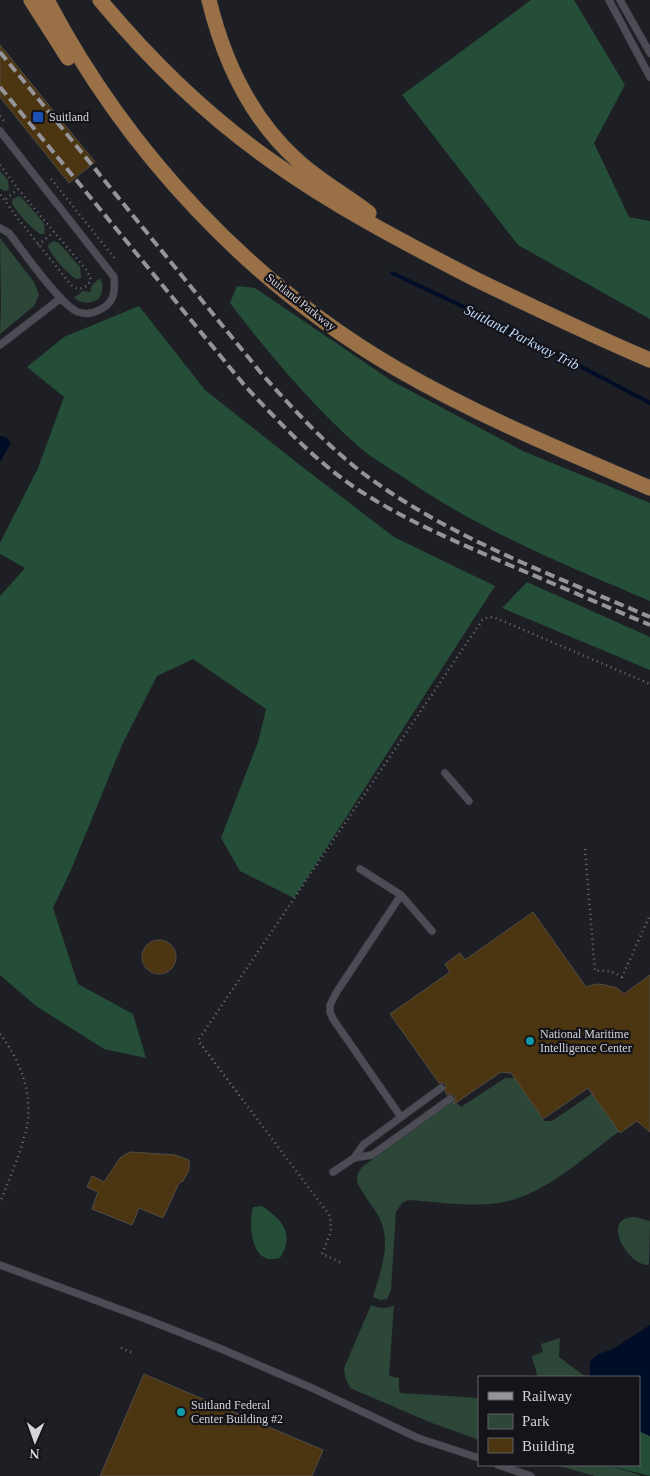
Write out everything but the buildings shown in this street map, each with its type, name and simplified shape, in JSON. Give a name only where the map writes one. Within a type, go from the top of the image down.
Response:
[{"type":"highway","points":[[31,0],[78,74],[130,132]]},
{"type":"highway","name":"Suitland Parkway","points":[[47,0],[85,67],[130,132],[186,198],[232,245],[283,290],[340,333],[396,369],[457,402],[520,432],[650,488]]},
{"type":"highway","points":[[100,0],[139,45],[165,71],[241,138],[295,178],[412,246],[536,309],[650,360]]},
{"type":"highway","points":[[209,0],[222,45],[235,77],[257,115],[272,134],[298,162],[359,205],[412,246]]},
{"type":"lane","points":[[609,0],[650,77]]},
{"type":"lane","points":[[620,0],[650,53]]},
{"type":"lane","points":[[0,131],[114,277],[115,292],[108,305],[92,314],[76,311],[61,298],[9,233],[0,228]]},
{"type":"lane","points":[[0,345],[61,298]]},
{"type":"lane","points":[[445,773],[469,801]]},
{"type":"lane","points":[[360,869],[401,895],[432,931]]},
{"type":"lane","points":[[401,895],[330,1005],[332,1019],[401,1117]]},
{"type":"lane","points":[[354,1158],[362,1145],[441,1088]]},
{"type":"lane","points":[[333,1172],[354,1158],[372,1155],[450,1099]]},
{"type":"lane","points":[[0,1265],[146,1318],[312,1388],[418,1438],[478,1458]]},
{"type":"lane","points":[[501,1466],[531,1476]]},
{"type":"path","points":[[0,165],[11,176],[18,190],[90,275],[88,284],[76,289],[72,286],[0,194]]},
{"type":"path","points":[[5,200],[18,190]]},
{"type":"path","points":[[8,211],[12,209]]},
{"type":"path","points":[[38,244],[54,232]]},
{"type":"path","points":[[340,1262],[322,1254],[330,1231],[330,1216],[200,1043],[199,1038],[483,619],[490,617],[498,619],[650,684]]},
{"type":"path","points":[[585,849],[595,971],[605,970],[614,972],[622,977],[650,914]]},
{"type":"path","points":[[0,1034],[10,1048],[24,1080],[28,1102],[25,1137],[0,1203]]},
{"type":"path","points":[[121,1348],[132,1354]]},
{"type":"green space","points":[[531,0],[574,0],[625,85],[594,143],[629,217],[650,221],[650,319],[518,245],[402,95]]},
{"type":"green space","points":[[0,171],[8,180],[9,190],[4,191],[0,188]]},
{"type":"green space","points":[[19,196],[44,223],[45,234],[40,234],[32,228],[12,203],[13,199]]},
{"type":"green space","points":[[0,238],[34,282],[39,295],[34,306],[0,334],[1,305]]},
{"type":"green space","points":[[54,241],[59,243],[80,267],[81,278],[76,279],[72,276],[53,256],[48,247]]},
{"type":"green space","points":[[100,278],[103,289],[99,299],[86,303],[74,298],[83,291],[90,292],[92,285]]},
{"type":"green space","points":[[237,286],[255,288],[392,381],[523,451],[650,503],[650,601],[555,560],[492,530],[432,496],[364,451],[341,431],[307,396],[275,360],[230,303]]},
{"type":"green space","points":[[139,306],[205,390],[300,465],[394,537],[495,586],[294,898],[240,871],[221,838],[258,742],[266,709],[193,659],[157,676],[122,745],[71,870],[53,908],[78,984],[133,1014],[146,1058],[104,1049],[36,1006],[0,975],[0,596],[25,568],[0,554],[0,543],[38,468],[64,397],[27,367],[64,337]]},
{"type":"green space","points":[[527,582],[650,637],[650,670],[502,608]]},
{"type":"green space","points":[[505,1078],[515,1078],[544,1121],[552,1121],[593,1093],[621,1130],[566,1172],[520,1198],[492,1204],[456,1204],[408,1200],[402,1203],[396,1212],[391,1290],[387,1299],[380,1300],[373,1297],[385,1250],[384,1230],[381,1221],[357,1181],[357,1175],[360,1170],[454,1100],[461,1107]]},
{"type":"green space","points":[[262,1206],[281,1222],[284,1228],[286,1241],[280,1258],[269,1259],[262,1256],[254,1244],[251,1228],[253,1207]]},
{"type":"green space","points":[[635,1217],[650,1221],[649,1265],[633,1258],[626,1250],[618,1232],[619,1224],[624,1219]]},
{"type":"green space","points":[[371,1305],[388,1308],[394,1305],[389,1376],[399,1378],[399,1390],[401,1393],[478,1398],[478,1440],[432,1423],[350,1388],[345,1377],[344,1368]]},
{"type":"green space","points":[[560,1338],[559,1357],[585,1376],[537,1376],[532,1356],[543,1352],[541,1344]]},
{"type":"green space","points":[[640,1431],[650,1436],[650,1476],[611,1466],[640,1466]]},
{"type":"green space","points":[[560,1466],[610,1466],[640,1475],[640,1476],[595,1476]]},
{"type":"water","points":[[0,436],[6,437],[11,443],[0,462]]},
{"type":"water","points":[[650,1325],[650,1436],[640,1431],[640,1376],[590,1376],[590,1362],[598,1354],[613,1349]]},
{"type":"waterway","name":"Suitland Parkway Trib","points":[[392,273],[496,322],[650,403]]},
{"type":"railway","points":[[0,52],[261,373],[336,451],[364,474],[397,497],[431,517],[503,554],[650,617]]},
{"type":"railway","points":[[0,87],[245,386],[298,440],[327,466],[376,501],[433,531],[650,625]]},
{"type":"place","name":"Suitland","points":[[38,117]]},
{"type":"place","name":"National Maritime Intelligence Center","points":[[530,1041]]},
{"type":"place","name":"Suitland Federal Center Building #2","points":[[181,1412]]}]
